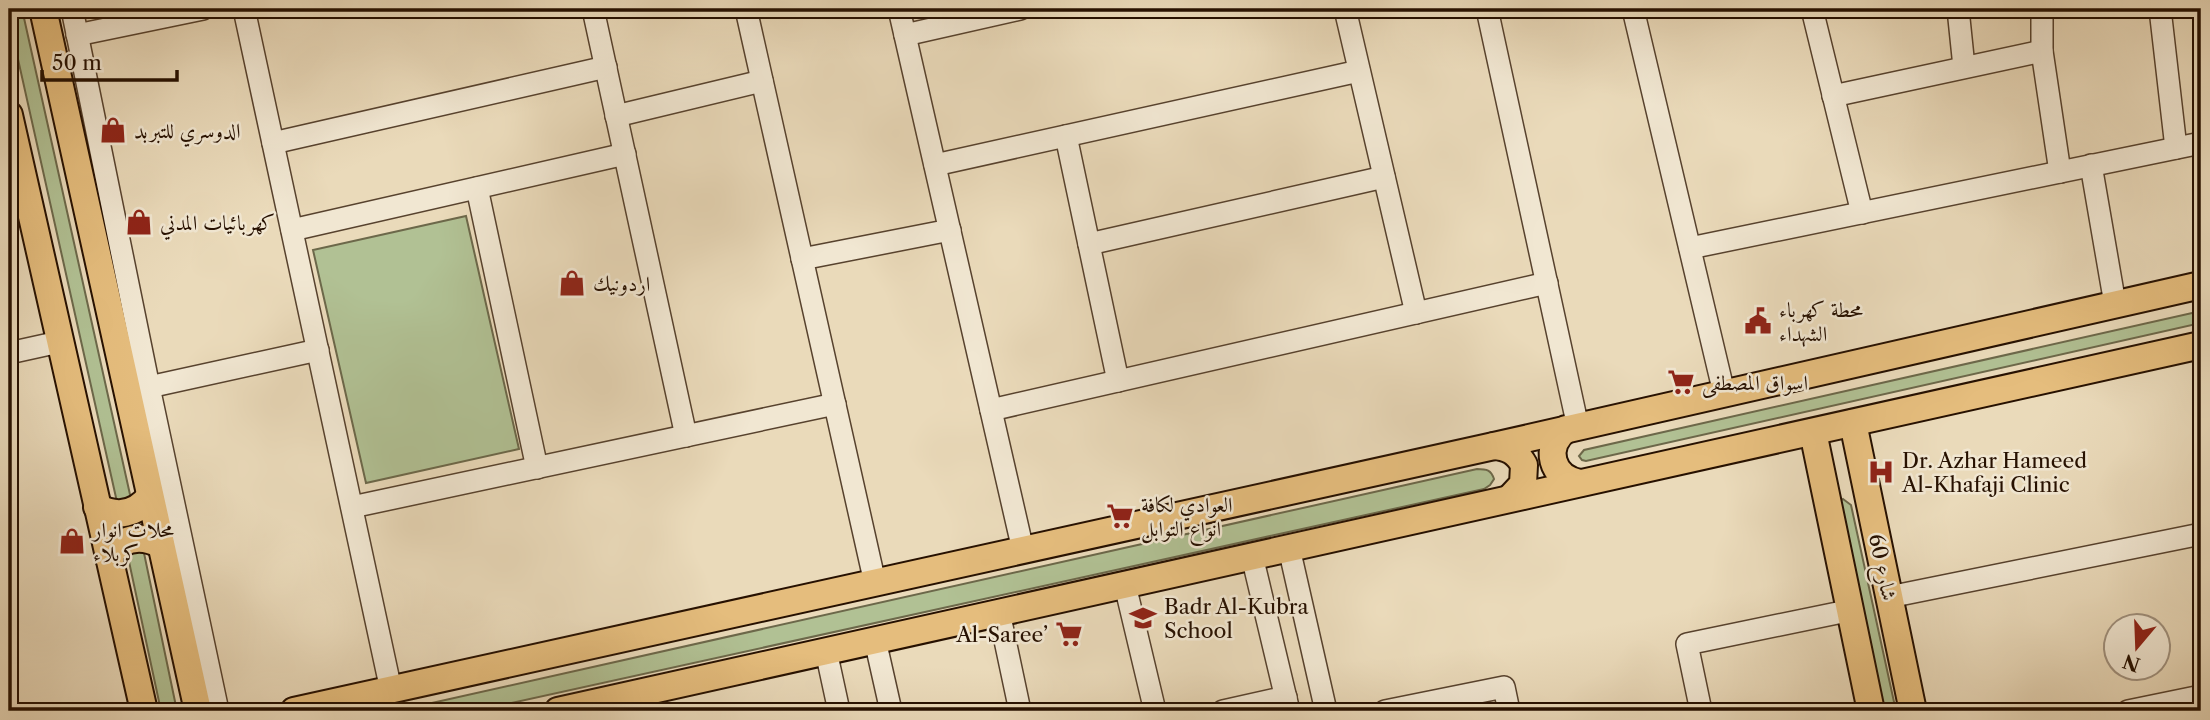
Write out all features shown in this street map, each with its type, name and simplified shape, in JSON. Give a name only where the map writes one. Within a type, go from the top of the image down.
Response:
[{"type":"main road","points":[[43,9],[198,711]]},
{"type":"main road","points":[[9,115],[18,203],[60,342],[144,711]]},
{"type":"main road","points":[[294,711],[380,698],[875,583],[2201,285]]},
{"type":"main road","points":[[558,711],[2201,345]]},
{"type":"main road","name":"شارع 60","points":[[1853,423],[1913,711]]},
{"type":"main road","points":[[1572,428],[1555,441],[1552,457],[1558,472],[1580,483]]},
{"type":"main road","name":"شارع 60","points":[[1813,432],[1871,711]]},
{"type":"main road","points":[[1494,446],[1512,450],[1524,465],[1523,484],[1510,498]]},
{"type":"main road","points":[[1828,504],[1839,493],[1846,491],[1868,496]]},
{"type":"main road","points":[[97,507],[113,514],[122,514],[138,509],[150,496]]},
{"type":"main road","points":[[108,556],[128,539],[145,538],[161,545]]},
{"type":"street","points":[[72,9],[218,711]]},
{"type":"street","points":[[78,35],[203,9]]},
{"type":"street","points":[[244,9],[352,507],[380,698]]},
{"type":"street","points":[[593,9],[686,436]]},
{"type":"street","points":[[746,9],[875,583]]},
{"type":"street","points":[[899,9],[1023,550]]},
{"type":"street","points":[[905,35],[1020,9]]},
{"type":"street","points":[[1345,9],[1416,313]]},
{"type":"street","points":[[1487,9],[1547,283],[1572,428]]},
{"type":"street","points":[[1633,9],[1724,393]]},
{"type":"street","points":[[1812,9],[1862,213]]},
{"type":"street","points":[[1958,9],[1964,67]]},
{"type":"street","points":[[2042,9],[2042,51],[2060,172]]},
{"type":"street","points":[[2160,9],[2176,148]]},
{"type":"street","points":[[1833,96],[2042,51]]},
{"type":"street","points":[[273,143],[606,67]]},
{"type":"street","points":[[935,165],[1359,71]]},
{"type":"street","points":[[616,116],[762,81]]},
{"type":"street","points":[[1066,136],[1118,381]]},
{"type":"street","points":[[1690,248],[2201,143]]},
{"type":"street","points":[[292,230],[625,154]]},
{"type":"street","points":[[2091,165],[2115,304]]},
{"type":"street","points":[[1089,244],[1384,177]]},
{"type":"street","points":[[477,188],[537,468]]},
{"type":"street","points":[[802,259],[950,230]]},
{"type":"street","points":[[991,410],[1547,283]]},
{"type":"street","points":[[9,353],[60,342]]},
{"type":"street","points":[[149,387],[318,350]]},
{"type":"street","points":[[352,507],[835,404]]},
{"type":"street","points":[[1889,597],[2201,534]]},
{"type":"street","points":[[1289,548],[1326,711]]},
{"type":"street","points":[[1223,711],[1287,704],[1252,556]]},
{"type":"street","points":[[1125,585],[1155,711]]},
{"type":"street","points":[[1701,711],[1687,643],[1852,610]]},
{"type":"street","points":[[999,612],[1020,711]]},
{"type":"street","points":[[875,640],[891,711]]},
{"type":"street","points":[[826,651],[839,711]]},
{"type":"street","points":[[1385,711],[1504,687],[1509,711]]},
{"type":"street","points":[[2128,711],[2201,696]]},
{"type":"green space","points":[[9,9],[22,9],[131,499],[117,502],[9,19]]},
{"type":"green space","points":[[466,216],[519,449],[366,483],[313,250]]},
{"type":"green space","points":[[2201,311],[2201,323],[1586,461],[1579,456],[1584,450]]},
{"type":"green space","points":[[1477,469],[1488,471],[1494,479],[1484,489],[475,711],[396,711]]},
{"type":"green space","points":[[1843,499],[1851,505],[1896,711],[1882,711],[1840,501]]},
{"type":"green space","points":[[142,548],[177,711],[161,711],[128,557],[128,553]]},
{"type":"place","name":"الدوسري للتبربد","points":[[113,130]]},
{"type":"place","name":"كهربائيات المدني","points":[[139,222]]},
{"type":"place","name":"اردونيك","points":[[572,283]]},
{"type":"place","name":"محطة كهرباء الشهداء","points":[[1758,321]]},
{"type":"place","name":"اسواق المصطفى","points":[[1681,382]]},
{"type":"place","name":"Dr. Azhar Hameed Al-Khafaji Clinic","points":[[1881,472]]},
{"type":"place","name":"العوادي لكافة انواع التوابل","points":[[1120,516]]},
{"type":"place","name":"محلات انوار كربلاء","points":[[72,541]]},
{"type":"place","name":"Badr Al-Kubra School","points":[[1143,618]]},
{"type":"place","name":"Al-Saree’","points":[[1069,634]]}]
